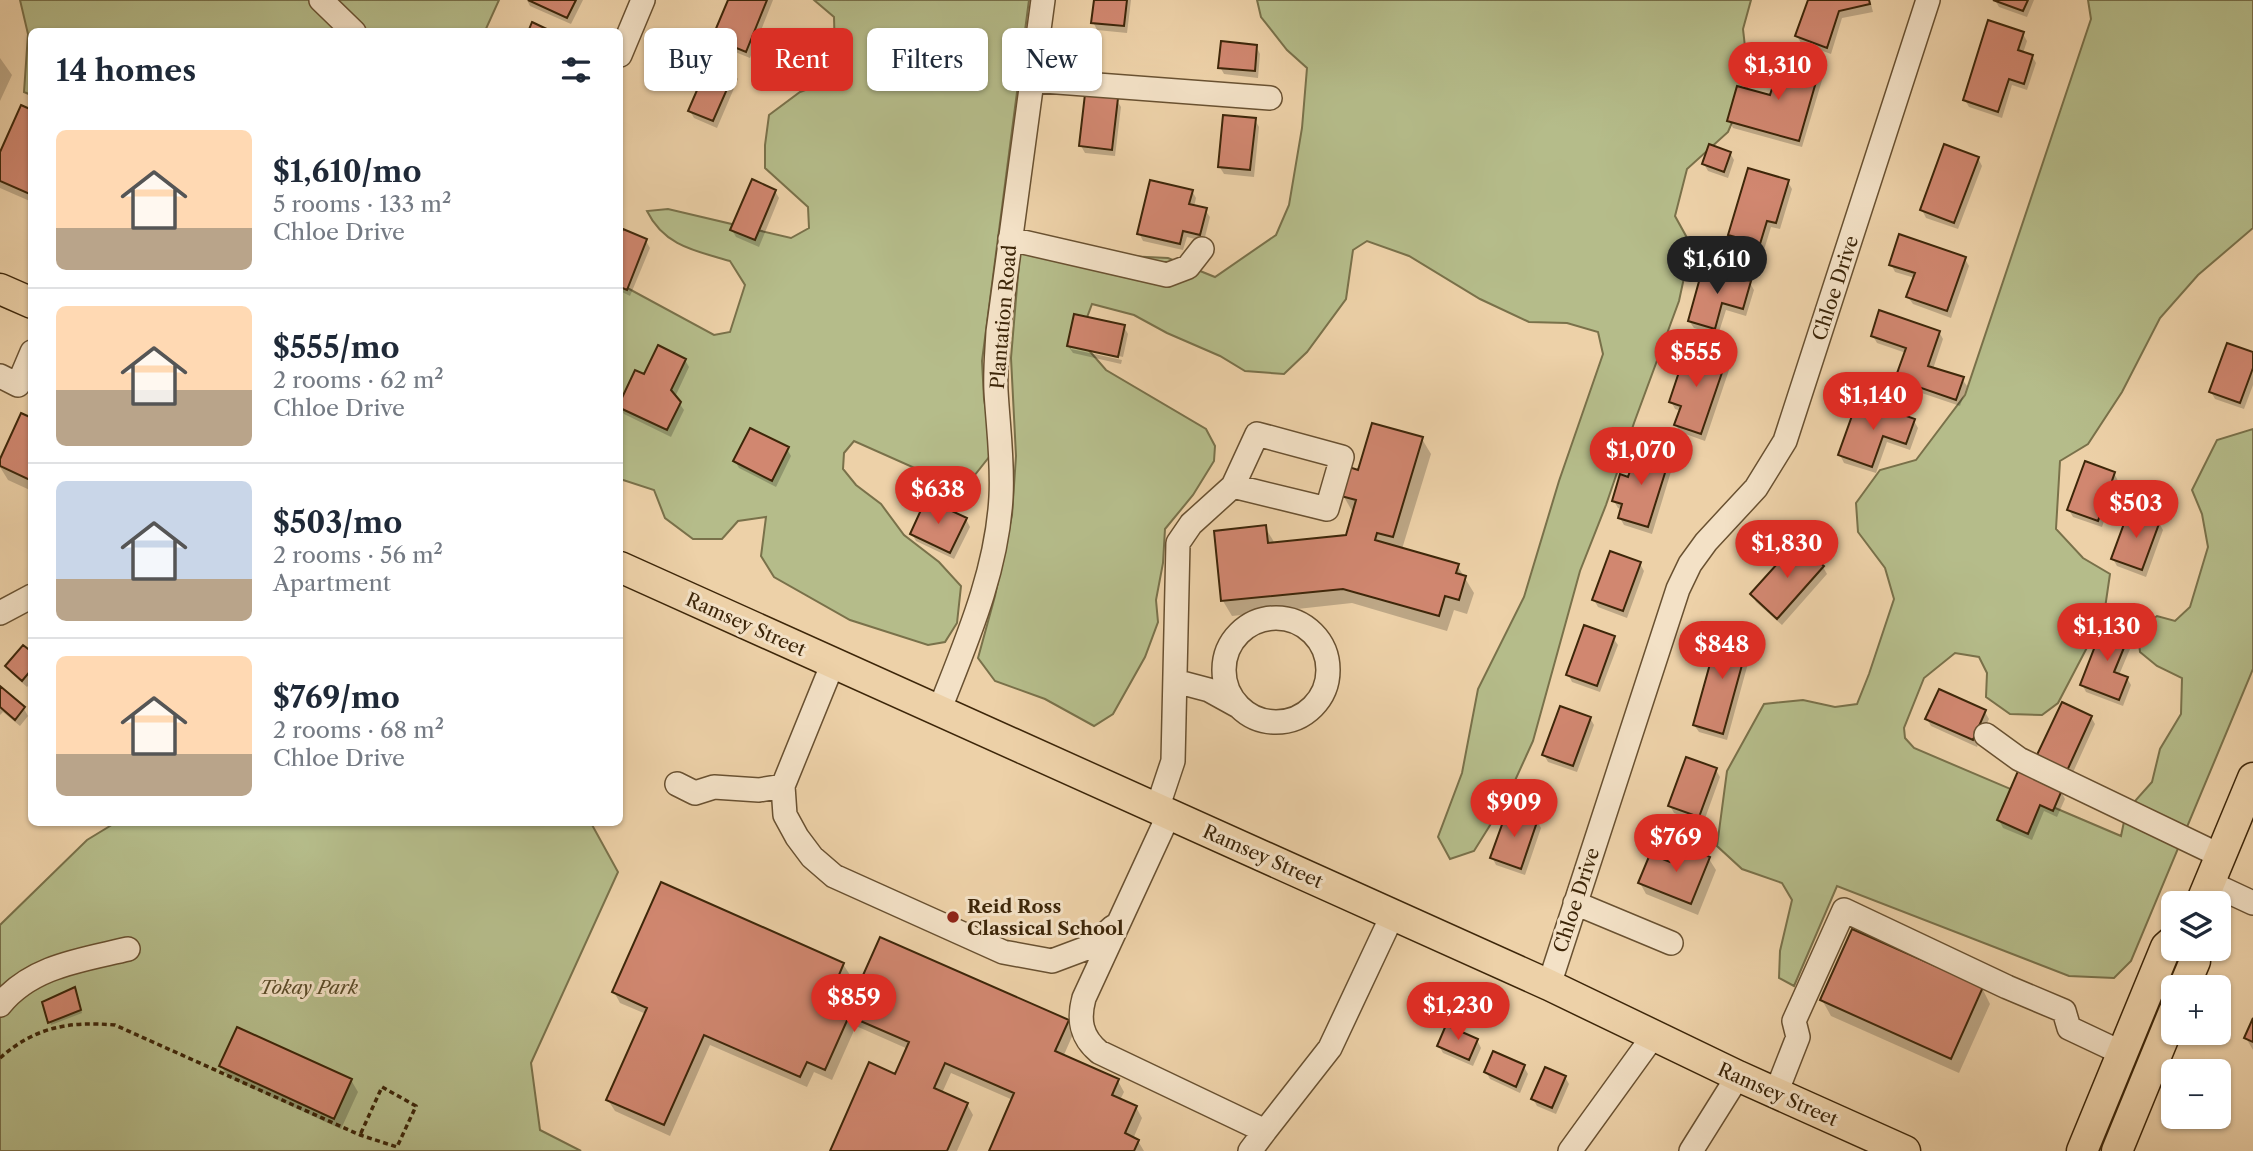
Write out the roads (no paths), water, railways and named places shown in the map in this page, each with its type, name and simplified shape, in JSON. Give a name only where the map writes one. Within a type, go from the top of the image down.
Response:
[{"type":"main road","points":[[0,289],[28,301]]},
{"type":"main road","name":"Ramsey Street","points":[[623,568],[1393,914],[1905,1151]]},
{"type":"main road","points":[[2207,891],[2253,778]]},
{"type":"main road","points":[[2082,1151],[2161,959]]},
{"type":"main road","points":[[2117,1151],[2161,1043]]},
{"type":"main road","points":[[2141,1151],[2141,1117],[2169,1045]]},
{"type":"street","points":[[321,0],[350,28]]},
{"type":"street","points":[[623,48],[643,0]]},
{"type":"street","name":"Plantation Road","points":[[1039,28],[1043,0]]},
{"type":"street","name":"Chloe Drive","points":[[1549,985],[1678,589],[1706,542],[1756,488],[1785,441],[1928,2]]},
{"type":"street","points":[[1102,86],[1270,99]]},
{"type":"street","name":"Plantation Road","points":[[939,710],[970,633],[996,540],[1002,457],[996,387],[998,332],[1030,91]]},
{"type":"street","points":[[1010,239],[1167,275],[1188,267],[1202,249]]},
{"type":"street","points":[[0,376],[18,384],[28,361]]},
{"type":"street","points":[[1233,486],[1327,509],[1342,457],[1257,434],[1233,486],[1191,524],[1178,543],[1173,761],[1163,812],[1121,920],[1080,1012],[1088,1043],[1099,1052],[1265,1131]]},
{"type":"street","points":[[0,613],[28,598]]},
{"type":"street","points":[[1175,681],[1209,690],[1238,706],[1251,717],[1268,722],[1286,722],[1302,716],[1315,704],[1325,689],[1328,672],[1326,655],[1318,639],[1291,620],[1274,618],[1257,622],[1243,630],[1232,643],[1224,667],[1228,692],[1238,706]]},
{"type":"street","points":[[833,663],[783,786],[785,815],[812,857],[834,876],[1003,953],[1052,961],[1092,946],[1121,920]]},
{"type":"street","points":[[1986,735],[2018,759],[2221,856]]},
{"type":"street","points":[[677,784],[695,793],[714,787],[759,789],[783,786]]},
{"type":"street","points":[[2231,899],[2253,904]]},
{"type":"street","points":[[1575,903],[1671,943]]},
{"type":"street","points":[[1776,1093],[1798,1037],[1794,1021],[1844,910],[2064,1011],[2069,1028],[2122,1053]]},
{"type":"street","points":[[1250,1151],[1330,1048],[1393,914]]},
{"type":"street","points":[[0,1005],[29,978],[56,967],[128,949]]},
{"type":"street","points":[[1570,1151],[1654,1035]]},
{"type":"street","points":[[1691,1151],[1738,1076]]},
{"type":"place","name":"Reid Ross Classical School","points":[[953,917]]},
{"type":"park label","name":"Tokay Park","points":[[309,987]]}]
